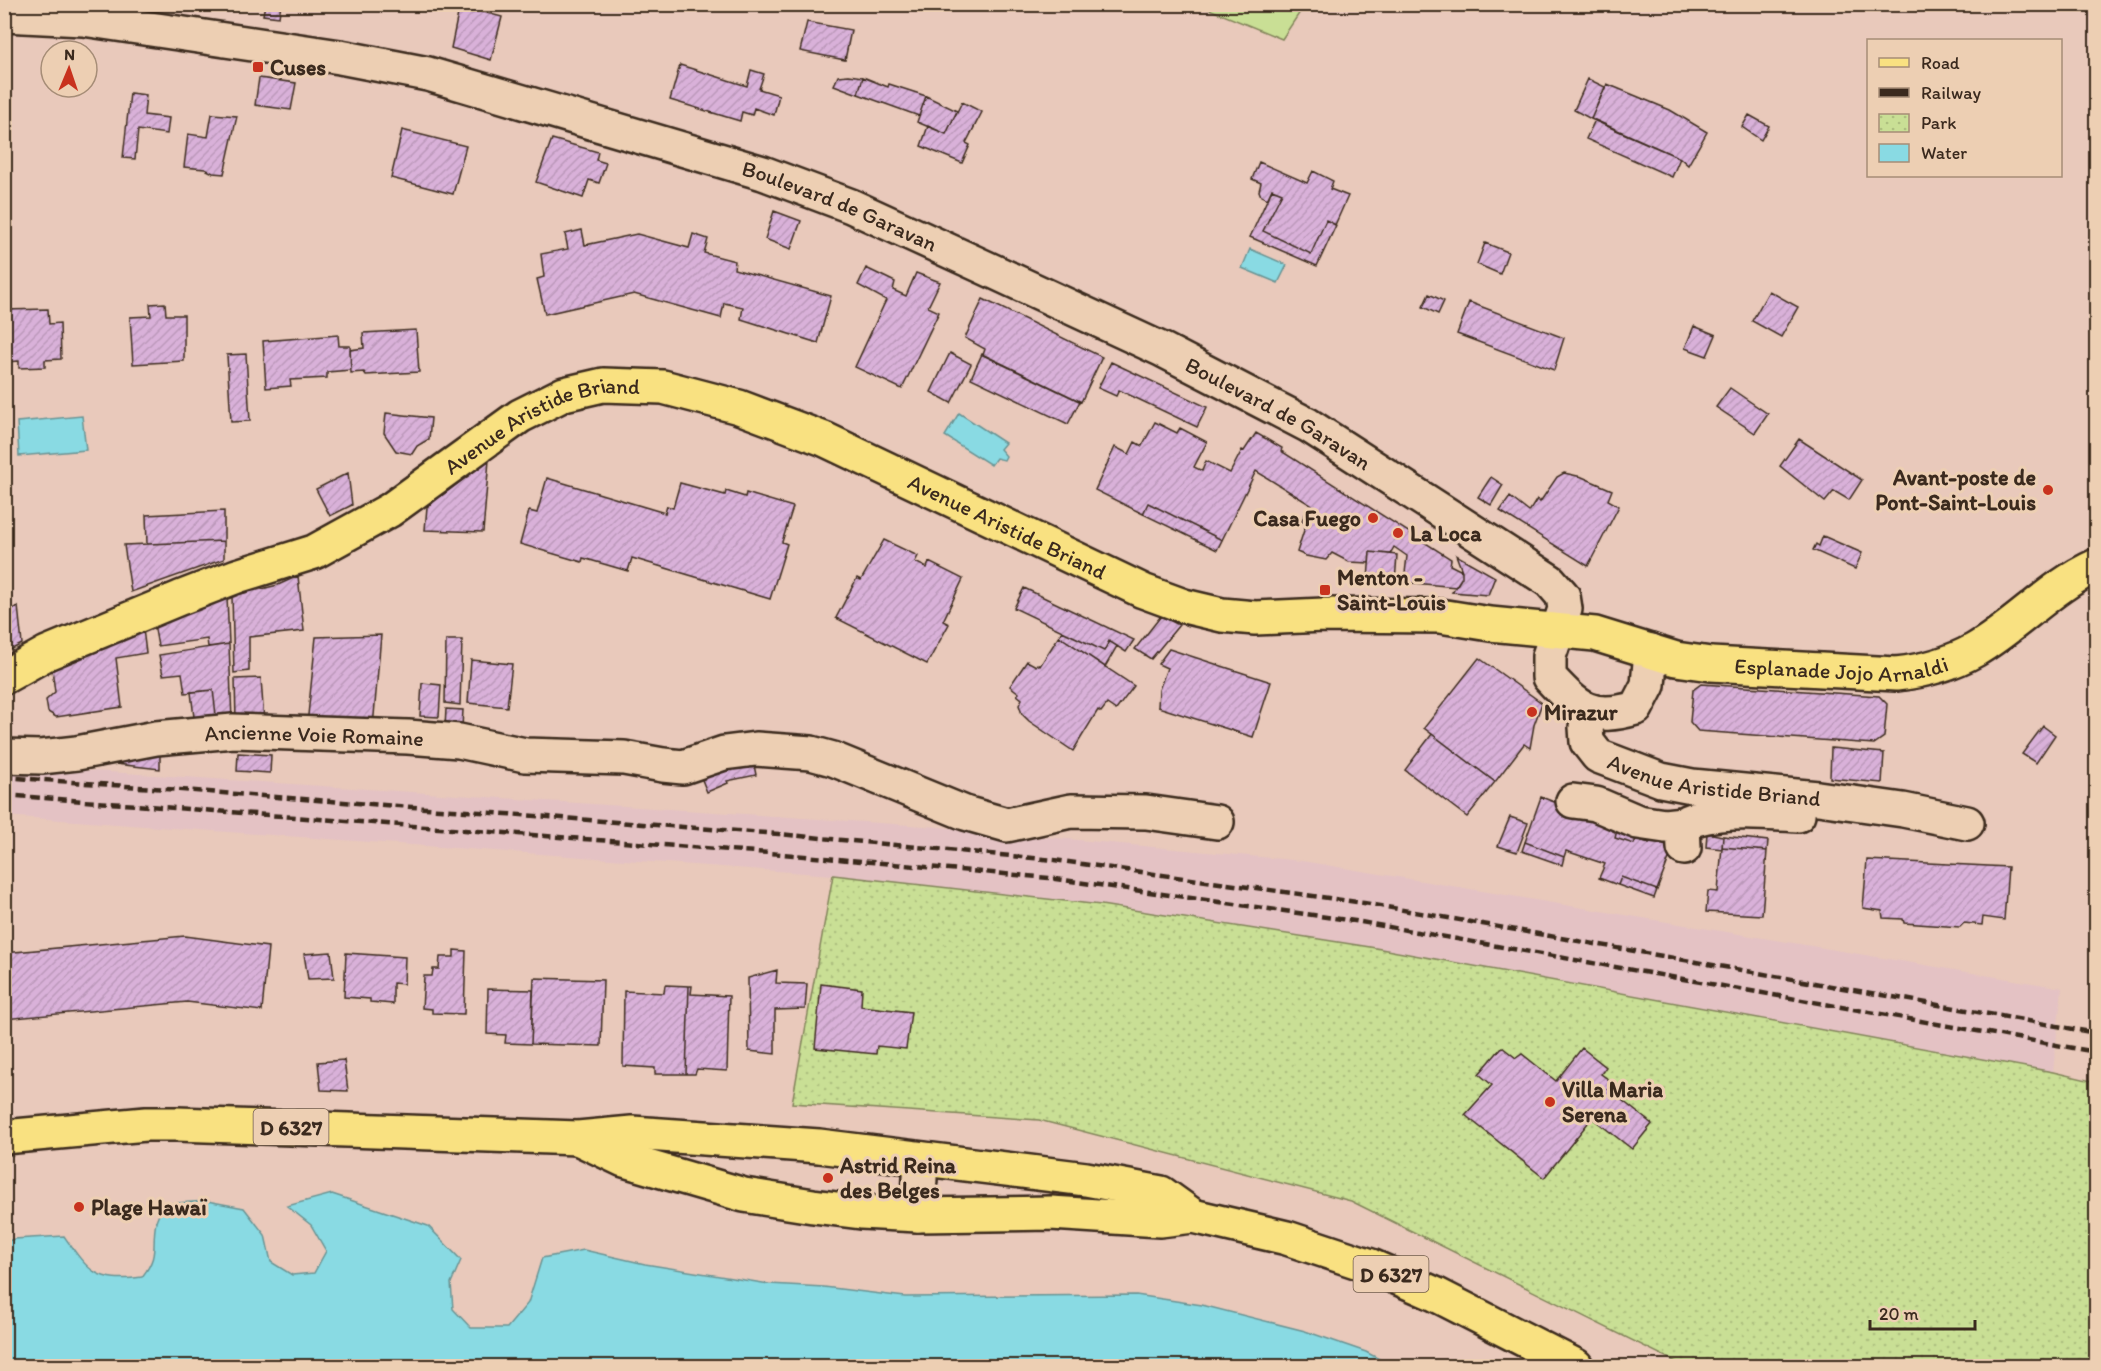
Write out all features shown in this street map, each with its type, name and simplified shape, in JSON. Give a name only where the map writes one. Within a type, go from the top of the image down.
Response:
[{"type":"main road","name":"Avenue Aristide Briand","points":[[4,676],[47,653],[180,598],[237,576],[314,552],[390,510],[520,416],[564,394],[603,385],[663,387],[739,406],[824,439],[1143,591],[1184,606],[1222,615],[1255,618],[1324,615],[1430,616],[1490,624],[1559,629]]},
{"type":"main road","name":"Esplanade Jojo Arnaldi","points":[[1559,629],[1596,634],[1676,659],[1711,664],[1896,674],[1927,670],[1951,662],[1975,650],[2065,583],[2097,566]]},
{"type":"main road","name":"D 6327","points":[[4,1137],[126,1126],[177,1124],[578,1138],[632,1133],[819,1146],[1086,1179],[1161,1193],[1193,1216]]},
{"type":"main road","name":"D 6327","points":[[578,1138],[624,1160],[744,1195],[861,1212],[918,1215],[1050,1213],[1160,1220],[1193,1216],[1287,1238],[1371,1266],[1435,1294],[1576,1366]]},
{"type":"street","name":"Boulevard de Garavan","points":[[4,15],[83,19],[340,57],[428,74],[763,173],[851,206],[1163,350],[1308,425],[1550,581],[1563,596],[1565,609],[1559,629]]},
{"type":"street","points":[[1559,629],[1549,656],[1549,677],[1569,699],[1592,713],[1616,714],[1636,708],[1648,685],[1651,651]]},
{"type":"street","name":"Avenue Aristide Briand","points":[[1592,713],[1586,727],[1587,742],[1598,756],[1661,780],[1692,786],[1818,798],[1903,810],[1967,823]]},
{"type":"street","name":"Ancienne Voie Romaine","points":[[4,756],[41,757],[77,753],[156,738],[233,731],[459,741],[525,755],[624,758],[683,767],[724,753],[756,749],[811,753],[833,759],[965,813],[1007,825],[1071,811],[1146,812],[1216,822]]},
{"type":"street","points":[[1573,801],[1596,804],[1638,822],[1665,826],[1684,836],[1694,818],[1734,813],[1818,816],[1871,823],[1894,823],[1903,810]]},
{"type":"street","points":[[918,1215],[921,1159]]},
{"type":"shaded area","points":[[4,765],[939,827],[1302,861],[2062,988],[2053,1072],[1370,947],[1101,905],[833,875],[5,816]]},
{"type":"green space","points":[[1312,4],[1302,9],[1282,39],[1199,5]]},
{"type":"green space","points":[[833,875],[1101,905],[1370,947],[2053,1072],[2096,1082],[2096,1366],[1684,1366],[1351,1201],[1039,1120],[792,1103]]},
{"type":"water","points":[[1250,249],[1287,265],[1278,283],[1242,268]]},
{"type":"water","points":[[959,413],[1005,443],[1000,449],[1006,456],[1004,460],[996,458],[991,465],[945,436]]},
{"type":"water","points":[[82,416],[86,450],[19,456],[17,422]]},
{"type":"water","points":[[332,1194],[428,1226],[461,1260],[451,1283],[453,1309],[471,1328],[507,1328],[528,1303],[542,1258],[584,1250],[645,1264],[769,1284],[824,1287],[905,1297],[1136,1295],[1202,1305],[1305,1331],[1366,1352],[1392,1366],[5,1366],[5,1242],[14,1239],[64,1236],[80,1258],[95,1272],[114,1278],[142,1277],[153,1256],[156,1222],[163,1204],[207,1201],[244,1208],[265,1235],[271,1262],[292,1275],[314,1273],[326,1251],[311,1225],[287,1206]]},
{"type":"building","points":[[265,4],[281,4],[279,17],[263,15]]},
{"type":"building","points":[[459,9],[474,13],[476,10],[502,17],[491,60],[451,48]]},
{"type":"building","points":[[807,22],[851,30],[845,60],[800,51]]},
{"type":"building","points":[[680,65],[747,86],[751,70],[764,74],[759,89],[779,95],[774,115],[754,108],[752,115],[742,112],[740,121],[670,100]]},
{"type":"building","points":[[838,76],[863,77],[858,94],[834,85]]},
{"type":"building","points":[[863,77],[888,87],[889,84],[926,96],[919,116],[858,94]]},
{"type":"building","points":[[259,78],[296,83],[291,110],[255,105]]},
{"type":"building","points":[[1588,79],[1605,87],[1591,119],[1574,110]]},
{"type":"building","points":[[1607,84],[1670,110],[1707,132],[1688,165],[1680,158],[1591,119]]},
{"type":"building","points":[[130,93],[146,95],[144,115],[169,118],[167,134],[138,130],[135,159],[123,158]]},
{"type":"building","points":[[926,96],[957,111],[946,134],[917,122]]},
{"type":"building","points":[[962,102],[982,112],[966,143],[970,145],[962,163],[921,146],[928,126],[946,134]]},
{"type":"building","points":[[212,114],[237,116],[224,174],[184,167],[188,134],[208,137]]},
{"type":"building","points":[[1749,115],[1769,126],[1761,140],[1742,127]]},
{"type":"building","points":[[1595,120],[1680,158],[1672,177],[1586,139]]},
{"type":"building","points":[[402,130],[466,146],[453,194],[391,178]]},
{"type":"building","points":[[552,139],[598,152],[596,160],[606,163],[599,183],[589,180],[583,198],[536,182]]},
{"type":"building","points":[[1259,162],[1307,183],[1313,171],[1333,181],[1330,189],[1348,196],[1335,225],[1326,220],[1311,254],[1263,231],[1282,193],[1272,189],[1268,199],[1261,196],[1259,191],[1261,183],[1252,179]]},
{"type":"building","points":[[1272,189],[1282,193],[1263,231],[1311,254],[1326,220],[1336,225],[1317,266],[1250,237]]},
{"type":"building","points":[[774,211],[801,221],[791,249],[765,239]]},
{"type":"building","points":[[582,230],[585,245],[637,234],[689,248],[693,234],[708,239],[704,253],[735,261],[734,269],[831,296],[818,343],[741,319],[743,307],[724,303],[721,318],[634,294],[545,314],[537,279],[544,277],[541,254],[568,249],[565,234]]},
{"type":"building","points":[[1485,243],[1508,252],[1500,274],[1477,264]]},
{"type":"building","points":[[866,268],[895,282],[893,290],[906,296],[916,273],[940,282],[928,307],[939,312],[902,389],[855,367],[886,300],[858,285]]},
{"type":"building","points":[[1769,291],[1798,307],[1781,337],[1752,321]]},
{"type":"building","points":[[1429,294],[1444,301],[1438,314],[1423,307]]},
{"type":"building","points":[[983,299],[1102,357],[1081,402],[983,355],[985,349],[965,338]]},
{"type":"building","points":[[1469,302],[1564,338],[1554,370],[1457,334]]},
{"type":"building","points":[[165,303],[166,315],[184,315],[184,361],[133,364],[130,317],[151,316],[150,304]]},
{"type":"building","points":[[48,309],[49,324],[60,323],[61,359],[45,360],[45,367],[19,368],[19,361],[4,362],[4,310]]},
{"type":"building","points":[[1694,326],[1716,335],[1707,356],[1685,348]]},
{"type":"building","points":[[416,330],[419,372],[366,375],[364,372],[351,373],[350,350],[364,348],[363,333]]},
{"type":"building","points":[[338,335],[339,346],[350,346],[351,370],[327,372],[327,378],[290,380],[291,386],[266,388],[263,341]]},
{"type":"building","points":[[950,353],[971,364],[951,403],[931,392]]},
{"type":"building","points":[[246,354],[250,421],[231,422],[227,355]]},
{"type":"building","points":[[982,354],[1080,401],[1068,424],[971,378]]},
{"type":"building","points":[[1111,362],[1207,407],[1197,427],[1119,390],[1116,396],[1098,388]]},
{"type":"building","points":[[1730,388],[1768,414],[1755,433],[1716,407]]},
{"type":"building","points":[[386,413],[431,418],[429,439],[417,446],[412,454],[396,451],[384,433]]},
{"type":"building","points":[[1155,422],[1177,433],[1180,428],[1207,442],[1194,467],[1202,471],[1206,461],[1230,473],[1242,450],[1244,451],[1256,433],[1451,559],[1450,565],[1462,571],[1462,577],[1456,587],[1404,582],[1407,556],[1394,547],[1390,554],[1370,552],[1369,563],[1349,562],[1332,553],[1326,560],[1297,552],[1306,524],[1301,521],[1311,505],[1256,471],[1222,540],[1148,503],[1143,514],[1095,490],[1115,447],[1129,454],[1135,442],[1142,446]]},
{"type":"building","points":[[1799,439],[1862,480],[1849,500],[1834,491],[1825,502],[1780,466]]},
{"type":"building","points":[[489,460],[483,532],[425,530],[427,507]]},
{"type":"building","points":[[348,473],[352,505],[330,516],[316,489]]},
{"type":"building","points":[[1564,473],[1582,477],[1612,490],[1608,500],[1619,506],[1588,566],[1500,511],[1510,497],[1529,512],[1537,499],[1540,502],[1557,477]]},
{"type":"building","points":[[1491,477],[1503,485],[1491,505],[1478,497]]},
{"type":"building","points":[[547,478],[665,513],[667,506],[673,508],[680,483],[725,495],[726,491],[745,497],[746,493],[793,507],[782,542],[787,544],[770,599],[632,558],[628,571],[583,558],[582,562],[520,544],[529,511],[537,513]]},
{"type":"building","points":[[1148,503],[1222,540],[1217,550],[1143,514]]},
{"type":"building","points":[[224,511],[224,541],[147,544],[146,515]]},
{"type":"building","points":[[1823,536],[1862,553],[1855,569],[1813,550],[1816,544],[1819,546]]},
{"type":"building","points":[[884,540],[918,556],[915,562],[927,568],[929,562],[963,579],[943,621],[949,624],[927,664],[836,618],[857,578],[861,580]]},
{"type":"building","points":[[224,541],[224,559],[131,592],[124,545]]},
{"type":"building","points":[[1370,552],[1397,555],[1395,582],[1368,580]]},
{"type":"building","points":[[1456,555],[1495,577],[1488,595],[1452,592],[1462,577]]},
{"type":"building","points":[[298,576],[304,631],[249,637],[249,671],[234,673],[232,596],[278,585]]},
{"type":"building","points":[[1024,588],[1134,640],[1126,652],[1109,641],[1104,651],[1014,608]]},
{"type":"building","points":[[227,597],[229,644],[208,647],[207,639],[158,646],[154,624]]},
{"type":"building","points":[[18,606],[22,644],[4,653],[4,613]]},
{"type":"building","points":[[1161,616],[1179,625],[1151,659],[1135,649]]},
{"type":"building","points":[[143,629],[146,653],[116,658],[122,707],[56,717],[48,712],[46,700],[55,692],[52,669],[115,639]]},
{"type":"building","points":[[1062,631],[1104,651],[1109,641],[1117,646],[1105,667],[1059,636]]},
{"type":"building","points":[[381,635],[373,727],[307,725],[316,637]]},
{"type":"building","points":[[1059,636],[1134,686],[1116,710],[1107,704],[1101,712],[1098,710],[1073,751],[1022,714],[1019,705],[1022,699],[1017,695],[1019,693],[1010,686],[1027,661],[1040,666]]},
{"type":"building","points":[[446,640],[462,640],[460,705],[445,703]]},
{"type":"building","points":[[229,644],[232,721],[217,723],[213,690],[185,693],[182,673],[163,675],[159,655]]},
{"type":"building","points":[[1169,649],[1271,682],[1253,737],[1158,707],[1159,690],[1167,668],[1158,664]]},
{"type":"building","points":[[1479,658],[1542,703],[1534,725],[1530,748],[1524,744],[1495,782],[1424,728]]},
{"type":"building","points":[[471,660],[512,664],[507,707],[468,703]]},
{"type":"building","points":[[261,678],[264,722],[236,720],[235,679]]},
{"type":"building","points":[[422,683],[441,685],[439,717],[420,716]]},
{"type":"building","points":[[1701,684],[1879,696],[1887,704],[1884,737],[1874,744],[1698,731],[1690,722],[1693,690]]},
{"type":"building","points":[[213,690],[217,723],[195,726],[191,692]]},
{"type":"building","points":[[446,709],[463,710],[462,727],[445,728]]},
{"type":"building","points":[[2043,726],[2055,735],[2036,763],[2022,754]]},
{"type":"building","points":[[1432,734],[1495,782],[1467,817],[1405,770]]},
{"type":"building","points":[[160,745],[160,769],[116,764],[117,748]]},
{"type":"building","points":[[1831,748],[1884,753],[1882,783],[1830,778]]},
{"type":"building","points":[[238,753],[271,755],[270,773],[237,771]]},
{"type":"building","points":[[752,755],[756,775],[727,781],[728,783],[707,792],[696,765]]},
{"type":"building","points":[[1541,797],[1618,826],[1615,838],[1634,844],[1636,839],[1649,843],[1653,830],[1677,837],[1657,890],[1621,877],[1618,885],[1599,878],[1605,864],[1566,851],[1564,857],[1525,842]]},
{"type":"building","points":[[1510,817],[1528,823],[1517,852],[1498,846]]},
{"type":"building","points":[[1618,826],[1650,837],[1649,843],[1636,839],[1634,844],[1615,838]]},
{"type":"building","points":[[1707,833],[1723,836],[1722,849],[1706,847]]},
{"type":"building","points":[[1723,836],[1768,841],[1767,851],[1722,847]]},
{"type":"building","points":[[1525,842],[1564,857],[1562,865],[1522,851]]},
{"type":"building","points":[[1722,847],[1767,851],[1762,915],[1706,912],[1708,891],[1718,892]]},
{"type":"building","points":[[1867,860],[2008,867],[2004,920],[1983,917],[1982,925],[1964,923],[1960,927],[1904,923],[1903,919],[1883,918],[1882,911],[1863,908]]},
{"type":"building","points":[[1621,877],[1657,890],[1654,898],[1618,885]]},
{"type":"building","points":[[185,936],[268,947],[262,1011],[187,1002],[4,1019],[4,953]]},
{"type":"building","points":[[454,950],[466,951],[464,1014],[432,1013],[432,1009],[422,1008],[424,976],[432,976],[433,969],[439,969],[440,957],[454,957]]},
{"type":"building","points":[[331,952],[334,978],[308,979],[304,954]]},
{"type":"building","points":[[346,953],[405,957],[404,984],[393,983],[393,1004],[344,997]]},
{"type":"building","points":[[777,970],[776,983],[807,984],[805,1009],[775,1010],[775,1054],[749,1051],[748,978]]},
{"type":"building","points":[[534,978],[603,980],[601,1046],[531,1044]]},
{"type":"building","points":[[821,984],[862,989],[861,1006],[911,1012],[906,1049],[877,1046],[876,1054],[815,1048]]},
{"type":"building","points":[[665,985],[689,986],[686,1074],[655,1074],[655,1068],[623,1066],[624,991],[664,993]]},
{"type":"building","points":[[689,986],[692,986],[691,994],[729,996],[727,1071],[697,1069],[695,1074],[686,1074]]},
{"type":"building","points":[[488,989],[533,990],[531,1044],[505,1043],[506,1035],[487,1034]]},
{"type":"building","name":"Villa Maria Serena","points":[[1502,1047],[1516,1058],[1522,1054],[1556,1081],[1582,1048],[1606,1067],[1601,1074],[1612,1082],[1608,1089],[1652,1124],[1632,1149],[1592,1118],[1544,1178],[1465,1115],[1492,1085],[1479,1074]]},
{"type":"building","points":[[344,1060],[348,1091],[321,1090],[318,1062]]},
{"type":"railway","points":[[4,777],[779,834],[1054,860],[1364,903],[2096,1033]]},
{"type":"railway","points":[[4,795],[782,854],[1049,878],[1355,921],[2096,1052]]},
{"type":"place","name":"Cuses","points":[[258,67]]},
{"type":"place","name":"Avant-poste de Pont-Saint-Louis","points":[[2048,490]]},
{"type":"place","name":"Casa Fuego","points":[[1373,518]]},
{"type":"place","name":"La Loca","points":[[1398,533]]},
{"type":"place","name":"Menton - Saint-Louis","points":[[1325,590]]},
{"type":"place","name":"Mirazur","points":[[1532,712]]},
{"type":"place","name":"Villa Maria Serena","points":[[1550,1102]]},
{"type":"place","name":"Astrid Reina des Belges","points":[[828,1178]]},
{"type":"place","name":"Plage Hawaï","points":[[79,1207]]}]
